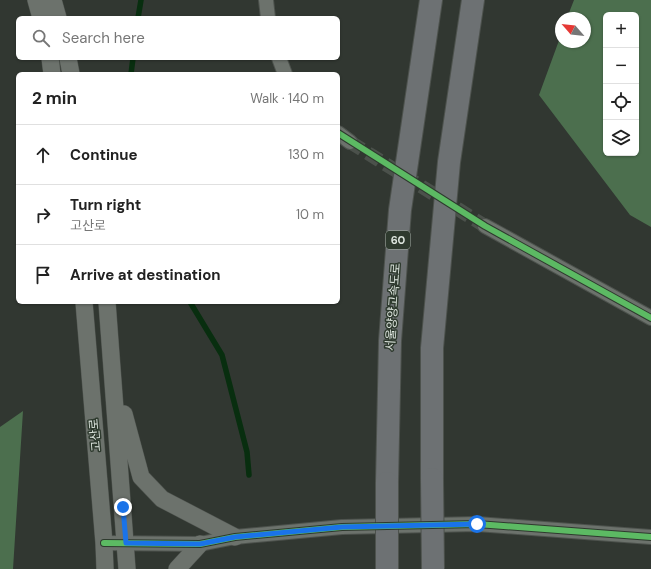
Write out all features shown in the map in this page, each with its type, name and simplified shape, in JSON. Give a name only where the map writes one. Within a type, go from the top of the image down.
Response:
[{"type":"highway","name":"서울양양고속도로","points":[[387,569],[390,341],[400,210],[431,0]]},
{"type":"highway","points":[[433,569],[432,348],[449,162],[473,0]]},
{"type":"street","points":[[36,0],[40,16]]},
{"type":"street","points":[[53,0],[57,16]]},
{"type":"street","points":[[266,0],[268,16]]},
{"type":"street","points":[[50,60],[52,72]]},
{"type":"street","points":[[68,60],[71,72]]},
{"type":"street","points":[[279,60],[284,72]]},
{"type":"street","points":[[340,134],[350,142]]},
{"type":"street","points":[[485,226],[651,318]]},
{"type":"street","name":"고산로","points":[[84,304],[105,569]]},
{"type":"street","name":"고산로","points":[[107,304],[128,569]]},
{"type":"street","points":[[114,377],[141,477],[162,499],[235,537]]},
{"type":"street","points":[[104,543],[200,544],[235,537],[342,527],[477,524],[651,537]]},
{"type":"street","points":[[177,569],[200,544]]},
{"type":"green space","points":[[574,0],[651,0],[651,227],[630,215],[539,95],[556,48],[591,48],[591,12],[569,12]]},
{"type":"green space","points":[[23,411],[13,569],[0,569],[0,427]]},
{"type":"waterway","points":[[138,16],[141,0]]},
{"type":"waterway","points":[[131,72],[133,60]]},
{"type":"waterway","points":[[191,304],[222,355],[247,452],[249,475]]},
{"type":"tunnel","points":[[350,142],[485,226]]},
{"type":"cycle path","points":[[340,134],[485,226],[651,318]]},
{"type":"cycle path","points":[[104,543],[200,544],[235,537],[342,527],[477,524],[651,537]]},
{"type":"route","points":[[123,507],[126,543],[200,544],[235,537],[342,527],[477,524]]}]
